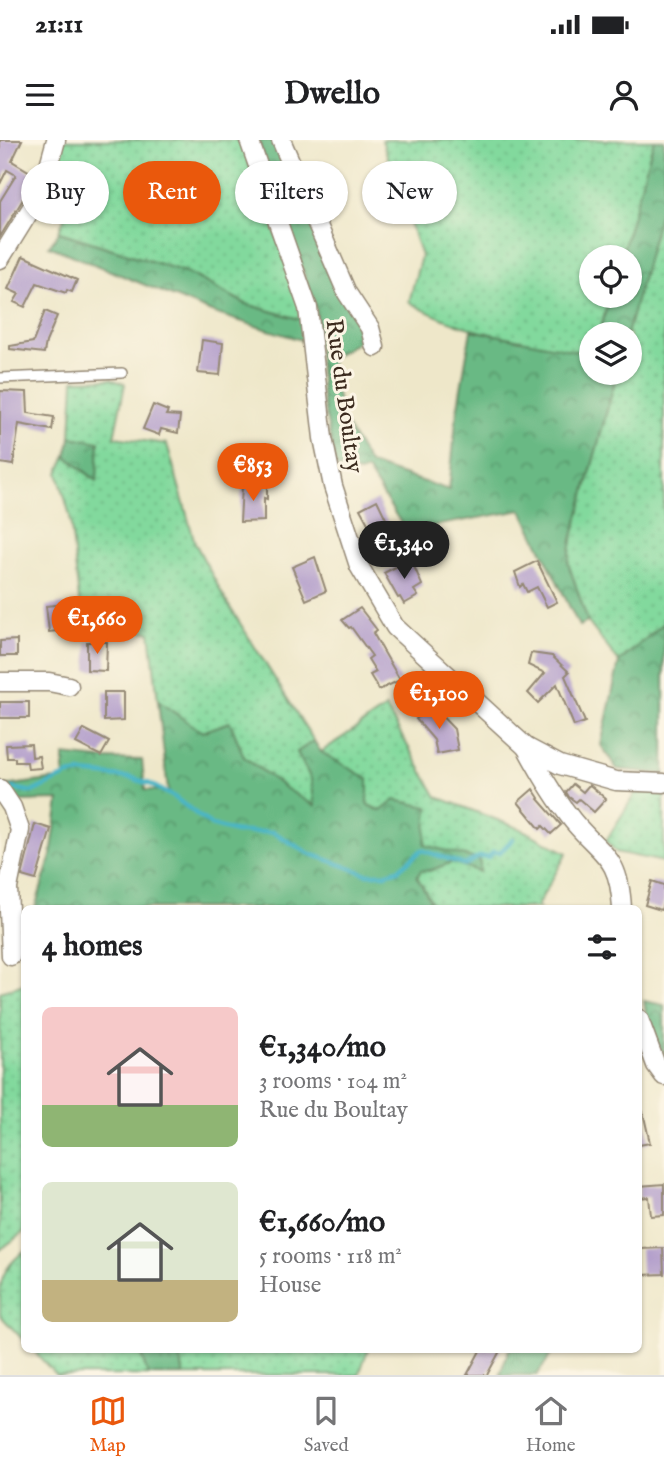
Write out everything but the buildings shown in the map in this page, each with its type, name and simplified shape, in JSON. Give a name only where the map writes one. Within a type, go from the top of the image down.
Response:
[{"type":"street","points":[[0,259],[42,191],[56,140]]},
{"type":"street","name":"Rue du Boultay","points":[[249,140],[308,308],[323,438],[333,486],[359,566],[395,627],[526,747],[560,765],[616,781],[664,783]]},
{"type":"street","points":[[281,140],[347,293],[370,328],[376,347]]},
{"type":"street","points":[[0,682],[49,681],[69,686]]},
{"type":"street","points":[[526,747],[551,791],[575,822],[610,858],[621,884],[622,905]]},
{"type":"street","points":[[0,789],[12,807],[20,830],[8,888],[11,956]]},
{"type":"street","points":[[642,1027],[656,1065],[664,1076]]},
{"type":"lane","points":[[0,378],[122,373]]},
{"type":"green space","points":[[63,140],[243,140],[250,161],[235,161],[235,224],[272,224],[306,321],[246,304],[188,273],[59,232],[62,224],[109,224],[109,161],[57,161]]},
{"type":"green space","points":[[258,140],[275,140],[285,161],[265,161]]},
{"type":"green space","points":[[382,140],[654,140],[624,245],[579,245],[579,308],[607,308],[602,322],[579,322],[579,352],[475,330],[409,302],[421,256],[410,224],[457,224],[457,161],[389,161]]},
{"type":"green space","points":[[654,140],[664,140],[664,197],[642,278],[642,245],[624,245]]},
{"type":"green space","points":[[664,197],[664,623],[619,662],[588,622],[568,563],[614,385],[642,385],[642,322],[630,322],[634,308],[642,308],[642,278]]},
{"type":"green space","points":[[287,224],[314,224],[358,318],[360,340],[330,359],[342,418],[369,464],[449,490],[457,412],[471,330],[579,352],[579,385],[614,385],[568,563],[588,622],[579,626],[522,510],[406,531],[367,470],[359,473],[336,467],[322,397],[316,309]]},
{"type":"green space","points":[[59,232],[188,273],[246,304],[306,321],[304,341],[214,313],[49,246]]},
{"type":"green space","points":[[607,308],[634,308],[630,322],[602,322]]},
{"type":"green space","points":[[111,379],[125,384],[114,437],[167,444],[195,543],[226,601],[314,741],[297,752],[311,779],[316,807],[244,757],[230,722],[202,732],[158,701],[150,632],[82,628],[70,516],[58,473],[66,456],[96,481],[98,442],[71,437],[74,380]]},
{"type":"green space","points":[[71,437],[99,442],[97,481],[66,456]]},
{"type":"green space","points":[[664,623],[664,774],[617,769],[601,745],[619,662]]},
{"type":"green space","points":[[158,701],[202,732],[230,722],[244,757],[285,788],[315,806],[311,779],[297,752],[314,741],[321,752],[368,779],[368,805],[381,811],[395,800],[428,807],[425,845],[480,860],[480,872],[452,862],[429,871],[421,870],[417,877],[433,905],[36,905],[51,856],[59,800],[19,801],[4,786],[64,778],[64,755],[142,760],[145,790],[168,791]]},
{"type":"green space","points":[[386,708],[437,797],[521,829],[567,853],[538,905],[433,905],[417,877],[421,869],[429,871],[452,862],[479,871],[424,845],[368,805],[368,779],[321,752]]},
{"type":"green space","points":[[639,787],[664,787],[664,862],[616,852],[606,841]]},
{"type":"green space","points":[[21,985],[21,1234],[0,1250],[0,992]]},
{"type":"green space","points":[[644,1001],[664,1005],[664,1061],[650,1039]]},
{"type":"green space","points":[[21,1254],[21,1338],[0,1315],[3,1277]]},
{"type":"green space","points":[[36,1353],[140,1353],[148,1375],[56,1375]]},
{"type":"green space","points":[[140,1353],[179,1353],[184,1375],[148,1375]]},
{"type":"green space","points":[[179,1353],[367,1353],[359,1375],[184,1375]]},
{"type":"green space","points":[[508,1353],[552,1353],[537,1375],[500,1375]]},
{"type":"waterway","points":[[13,788],[32,792],[68,775],[82,773],[132,778],[174,797],[211,825],[236,832],[273,832],[308,853],[367,874],[385,874],[398,870],[422,850],[465,865],[479,857],[489,857],[494,851],[499,853],[513,839]]}]
